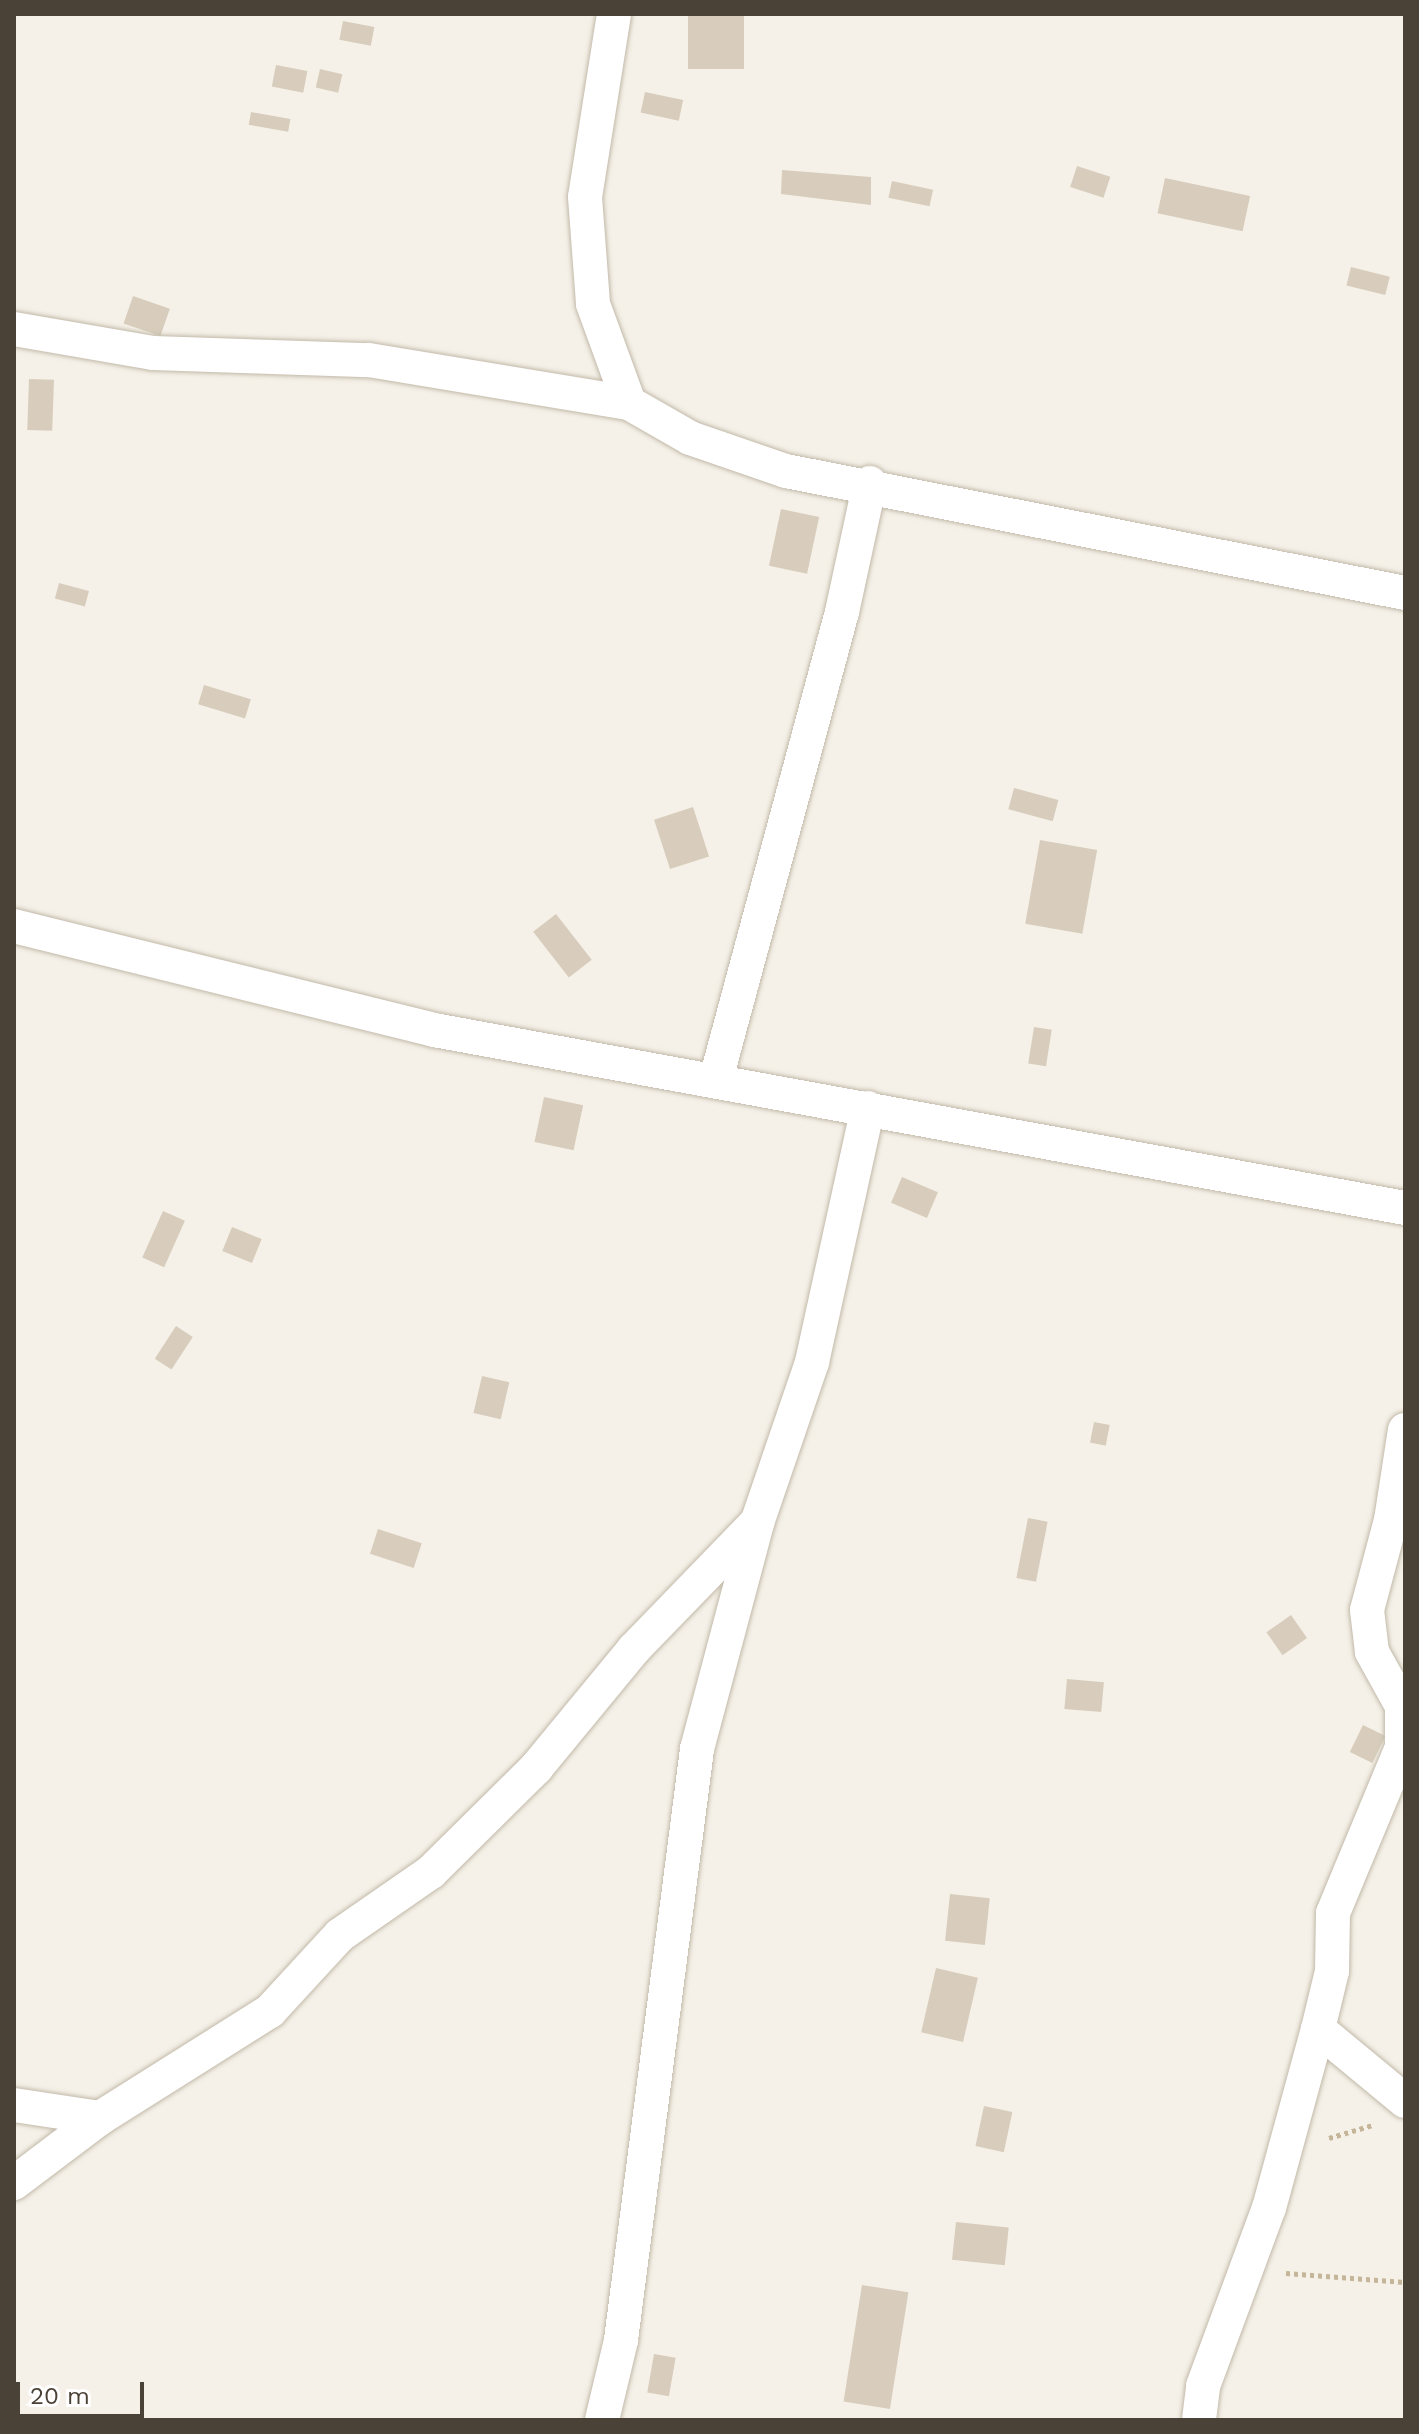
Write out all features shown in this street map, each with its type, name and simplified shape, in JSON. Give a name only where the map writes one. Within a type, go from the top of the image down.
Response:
[{"type":"street","points":[[614,14],[585,197],[593,304],[629,403]]},
{"type":"street","points":[[14,329],[153,353],[369,360],[629,403],[690,438],[786,471],[870,483],[1405,593]]},
{"type":"street","points":[[716,1079],[842,612],[870,483]]},
{"type":"street","points":[[14,926],[434,1030],[716,1079],[1405,1208]]},
{"type":"street","points":[[602,2420],[621,2340],[697,1749],[757,1523],[812,1362],[868,1108]]},
{"type":"street","points":[[1199,2420],[1203,2386],[1285,2151],[1318,2029],[1332,1971],[1333,1913],[1402,1747],[1402,1706],[1372,1652],[1367,1610],[1391,1520],[1405,1430]]},
{"type":"street","points":[[14,2183],[100,2118],[270,2011],[340,1935],[431,1872],[536,1768],[634,1649],[757,1523]]},
{"type":"street","points":[[1318,2029],[1398,2110]]},
{"type":"street","points":[[14,2105],[100,2118]]},
{"type":"path","points":[[1285,2151],[1398,2110]]},
{"type":"path","points":[[1242,2269],[1405,2282]]},
{"type":"building","points":[[688,14],[744,14],[744,69],[688,69]]},
{"type":"building","points":[[343,21],[374,27],[371,46],[339,40]]},
{"type":"building","points":[[276,65],[307,71],[303,93],[272,87]]},
{"type":"building","points":[[320,69],[342,74],[338,93],[316,88]]},
{"type":"building","points":[[645,92],[683,100],[679,121],[641,113]]},
{"type":"building","points":[[251,112],[290,119],[288,132],[249,125]]},
{"type":"building","points":[[1077,166],[1110,177],[1103,198],[1070,187]]},
{"type":"building","points":[[782,170],[871,177],[871,205],[781,194]]},
{"type":"building","points":[[1165,178],[1250,196],[1243,231],[1158,213]]},
{"type":"building","points":[[892,181],[933,190],[930,206],[888,198]]},
{"type":"building","points":[[1351,267],[1390,277],[1385,295],[1346,285]]},
{"type":"building","points":[[133,296],[170,309],[160,336],[124,323]]},
{"type":"building","points":[[29,379],[54,380],[52,431],[27,430]]},
{"type":"building","points":[[781,509],[819,517],[807,574],[769,566]]},
{"type":"building","points":[[59,583],[89,591],[85,606],[55,598]]},
{"type":"building","points":[[204,685],[251,699],[245,718],[198,704]]},
{"type":"building","points":[[1014,788],[1058,800],[1053,821],[1008,809]]},
{"type":"building","points":[[693,807],[709,856],[670,869],[654,820]]},
{"type":"building","points":[[1040,840],[1097,850],[1082,934],[1025,924]]},
{"type":"building","points":[[556,914],[592,960],[569,978],[533,932]]},
{"type":"building","points":[[1034,1027],[1052,1030],[1046,1066],[1028,1064]]},
{"type":"building","points":[[544,1097],[583,1105],[574,1150],[534,1142]]},
{"type":"building","points":[[902,1177],[938,1192],[927,1218],[891,1203]]},
{"type":"building","points":[[163,1211],[185,1221],[164,1267],[142,1258]]},
{"type":"building","points":[[232,1227],[262,1239],[252,1263],[222,1251]]},
{"type":"building","points":[[176,1326],[193,1337],[172,1370],[155,1359]]},
{"type":"building","points":[[482,1376],[509,1382],[501,1419],[473,1413]]},
{"type":"building","points":[[1094,1422],[1110,1425],[1106,1446],[1090,1443]]},
{"type":"building","points":[[1028,1518],[1048,1522],[1036,1582],[1016,1578]]},
{"type":"building","points":[[378,1529],[422,1543],[414,1568],[370,1554]]},
{"type":"building","points":[[1291,1615],[1307,1638],[1282,1655],[1266,1632]]},
{"type":"building","points":[[1067,1679],[1104,1682],[1101,1712],[1064,1709]]},
{"type":"building","points":[[1363,1725],[1385,1736],[1372,1763],[1350,1752]]},
{"type":"building","points":[[950,1894],[990,1898],[985,1945],[945,1941]]},
{"type":"building","points":[[936,1968],[978,1978],[963,2042],[921,2032]]},
{"type":"building","points":[[984,2106],[1012,2112],[1004,2152],[975,2146]]},
{"type":"building","points":[[956,2222],[1009,2228],[1005,2265],[952,2260]]},
{"type":"building","points":[[862,2285],[908,2292],[890,2409],[844,2402]]},
{"type":"building","points":[[654,2354],[676,2358],[669,2396],[647,2392]]}]
